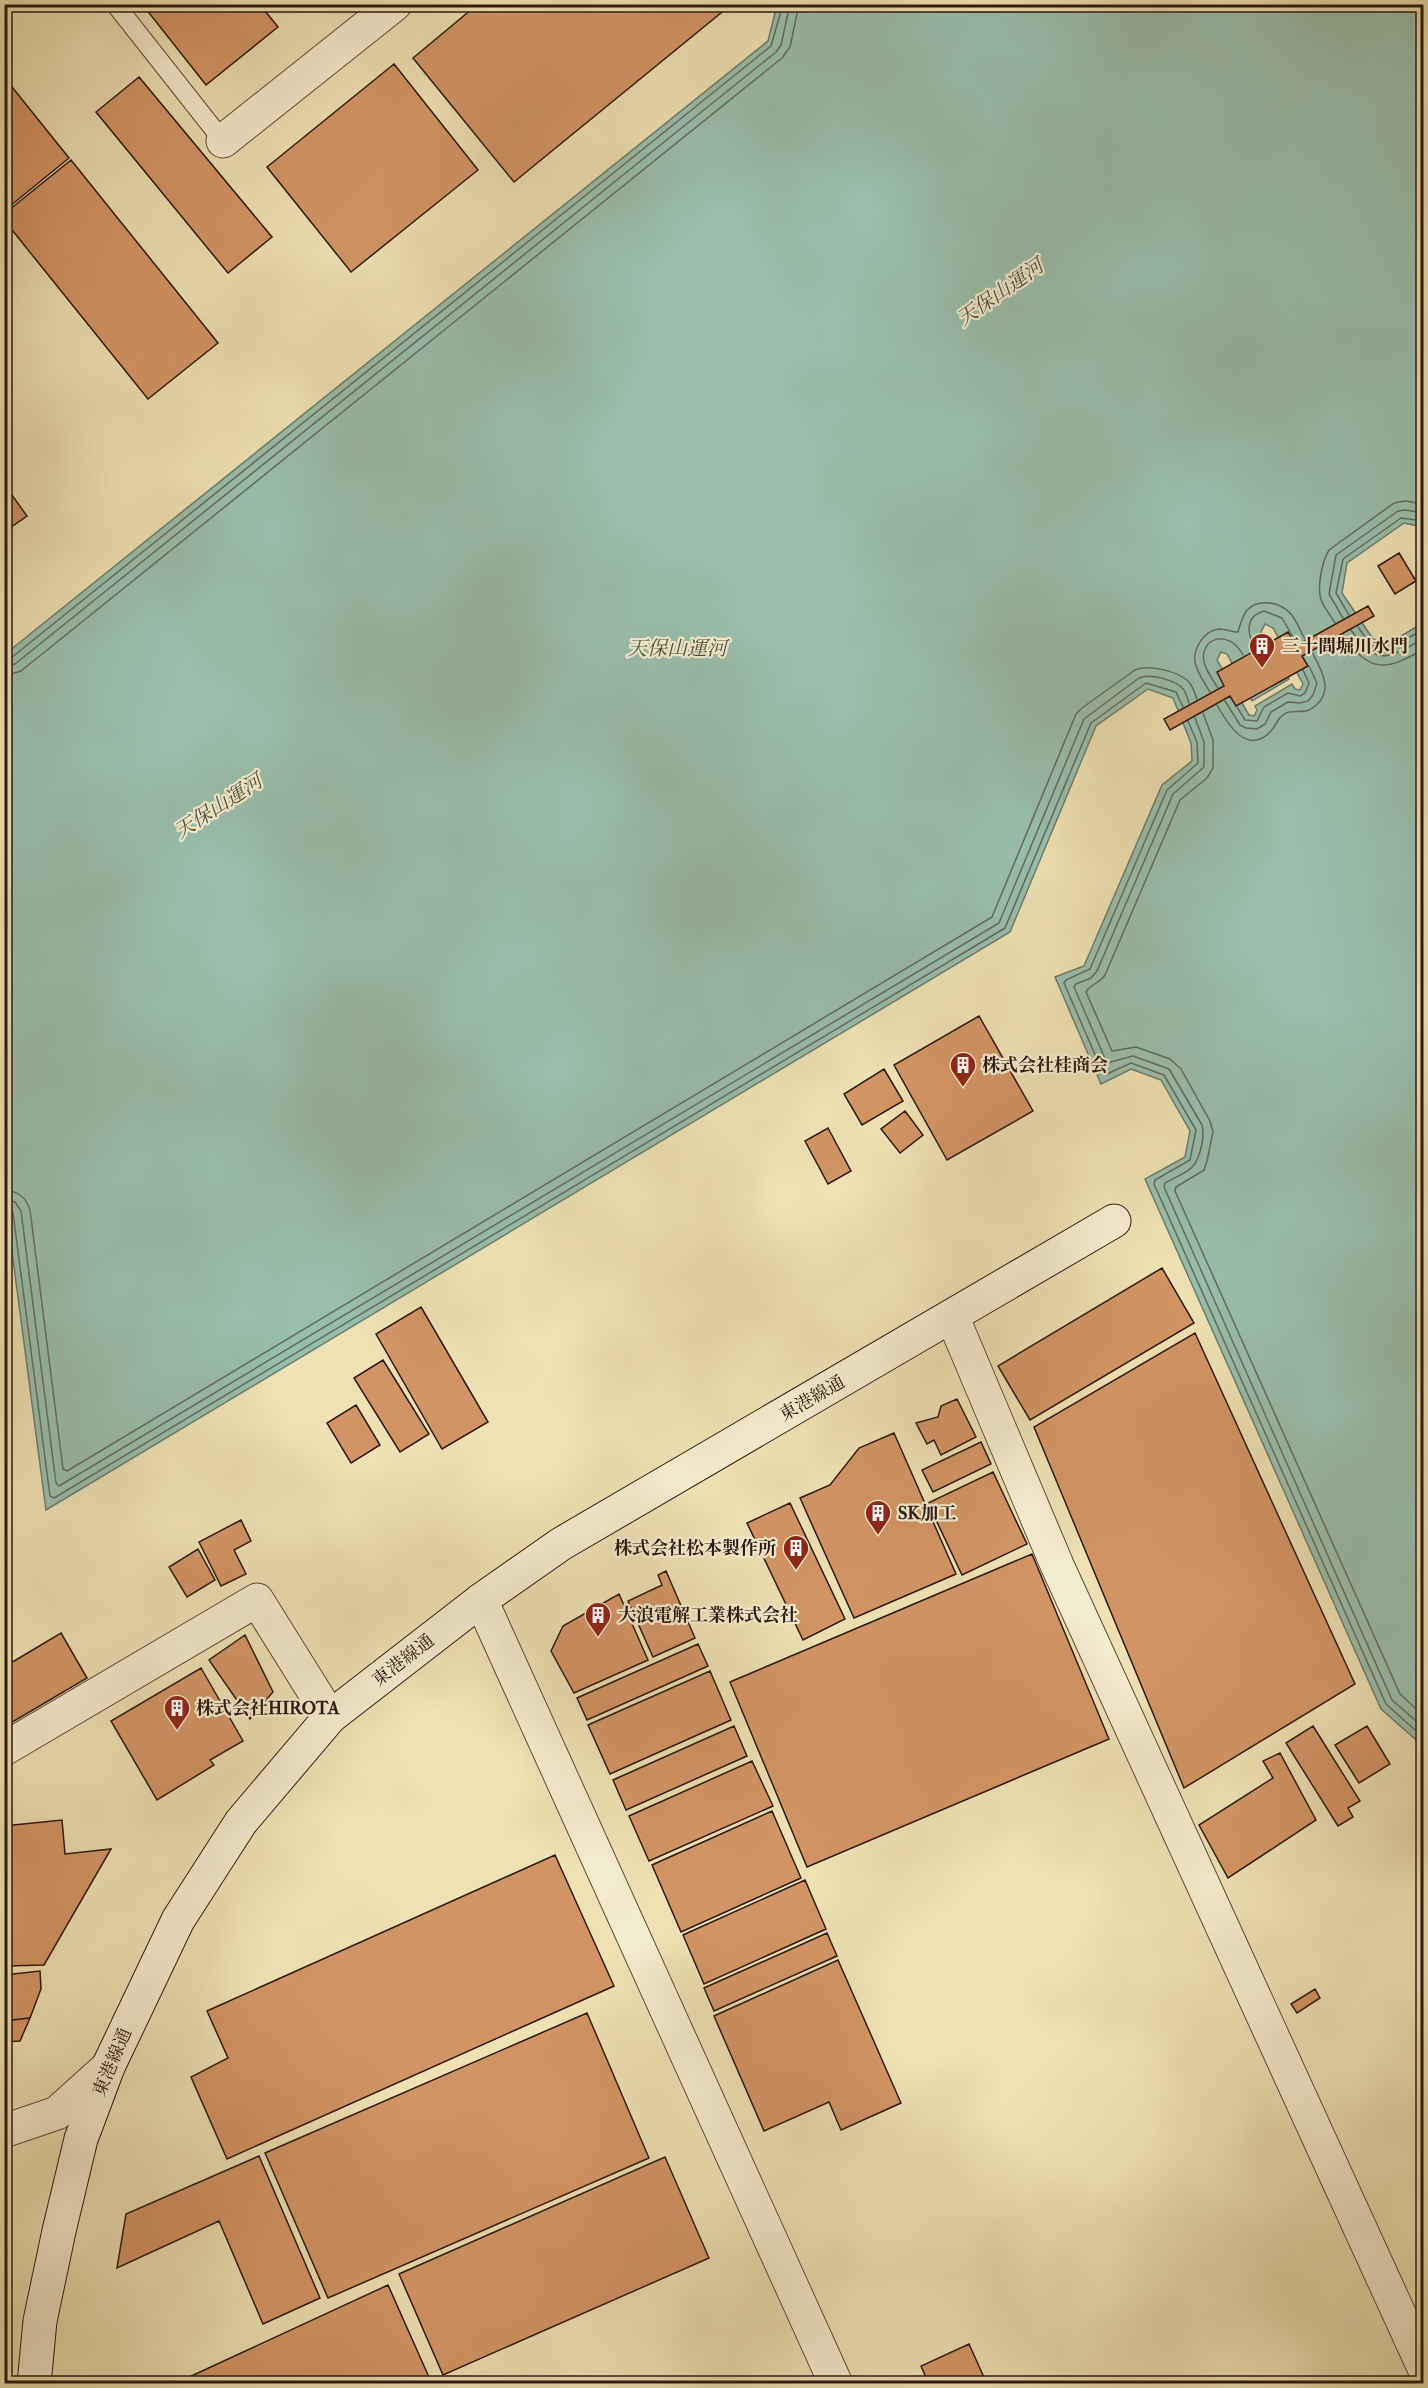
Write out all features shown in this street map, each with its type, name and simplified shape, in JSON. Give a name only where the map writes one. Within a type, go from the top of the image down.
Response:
[{"type":"street","points":[[223,141],[395,4]]},
{"type":"street","name":"東港線通","points":[[34,2384],[40,2321],[58,2231],[81,2139],[108,2067],[178,1920],[241,1822],[330,1717],[481,1600],[561,1544],[1114,1221]]},
{"type":"street","points":[[951,1316],[1057,1565],[1424,2368]]},
{"type":"street","points":[[4,1749],[257,1600],[330,1717]]},
{"type":"street","points":[[481,1600],[836,2384]]},
{"type":"street","points":[[4,2131],[57,2113],[108,2067]]},
{"type":"lane","points":[[115,4],[223,141]]},
{"type":"water","name":"天保山運河","points":[[777,5],[1423,5],[1423,527],[1404,523],[1347,563],[1342,593],[1373,639],[1389,643],[1423,623],[1423,1746],[1381,1709],[1145,1179],[1185,1157],[1190,1131],[1161,1080],[1131,1069],[1101,1084],[1055,977],[1084,966],[1162,785],[1192,761],[1191,743],[1173,698],[1148,689],[1096,726],[1010,932],[46,1510],[4,1191],[4,655],[768,41]],"holes":[[[1265,624],[1273,628],[1303,684],[1300,690],[1295,689],[1292,684],[1255,706],[1257,710],[1254,716],[1249,715],[1217,660],[1221,652],[1227,654],[1252,701],[1289,679],[1261,632]]]},
{"type":"building","points":[[142,4],[263,4],[261,6],[278,27],[206,85]]},
{"type":"building","points":[[478,4],[724,4],[722,12],[514,182],[413,58]]},
{"type":"building","points":[[394,64],[478,170],[351,272],[267,167]]},
{"type":"building","points":[[4,77],[69,158],[4,211]]},
{"type":"building","points":[[139,77],[272,237],[228,273],[96,112]]},
{"type":"building","points":[[71,160],[218,343],[148,399],[4,220],[4,214]]},
{"type":"building","points":[[4,484],[27,516],[4,532]]},
{"type":"building","points":[[1399,553],[1416,581],[1395,594],[1378,566]]},
{"type":"building","name":"三十間堀川水門","points":[[1368,606],[1374,616],[1302,656],[1308,666],[1236,706],[1230,696],[1170,730],[1164,719],[1224,686],[1217,672],[1288,632],[1296,646]]},
{"type":"building","name":"株式会社桂商会","points":[[979,1016],[1033,1111],[947,1160],[894,1065]]},
{"type":"building","points":[[884,1069],[903,1101],[862,1125],[844,1094]]},
{"type":"building","points":[[905,1111],[923,1135],[900,1153],[881,1129]]},
{"type":"building","points":[[828,1128],[851,1171],[828,1184],[805,1141]]},
{"type":"building","points":[[1162,1268],[1194,1323],[1030,1420],[998,1366]]},
{"type":"building","points":[[421,1307],[488,1422],[442,1449],[376,1334]]},
{"type":"building","points":[[1195,1333],[1355,1684],[1184,1788],[1034,1427]]},
{"type":"building","points":[[383,1360],[429,1434],[400,1452],[354,1378]]},
{"type":"building","points":[[957,1399],[976,1437],[941,1455],[934,1440],[927,1444],[916,1423],[938,1417],[941,1406]]},
{"type":"building","points":[[356,1405],[380,1445],[351,1463],[327,1423]]},
{"type":"building","name":"SK加工","points":[[894,1433],[956,1574],[854,1618],[800,1498],[830,1485],[859,1448]]},
{"type":"building","points":[[981,1442],[991,1464],[933,1492],[922,1470]]},
{"type":"building","points":[[993,1472],[1027,1544],[962,1575],[928,1503]]},
{"type":"building","name":"株式会社松本製作所","points":[[790,1503],[845,1619],[803,1640],[747,1523]]},
{"type":"building","points":[[241,1520],[251,1541],[234,1550],[246,1574],[221,1586],[199,1542]]},
{"type":"building","points":[[198,1549],[215,1580],[187,1597],[169,1567]]},
{"type":"building","points":[[1032,1554],[1109,1739],[807,1867],[730,1682]]},
{"type":"building","points":[[666,1571],[695,1638],[653,1657],[628,1601],[662,1585],[658,1575]]},
{"type":"building","name":"大浪電解工業株式会社","points":[[619,1594],[648,1660],[574,1693],[551,1651],[563,1626]]},
{"type":"building","points":[[61,1633],[87,1678],[4,1727],[4,1667]]},
{"type":"building","points":[[245,1635],[273,1692],[250,1719],[209,1660]]},
{"type":"building","points":[[698,1644],[708,1666],[587,1720],[577,1698]]},
{"type":"building","name":"株式会社HIROTA","points":[[201,1668],[243,1741],[210,1760],[214,1765],[157,1800],[111,1721]]},
{"type":"building","points":[[710,1671],[731,1720],[610,1774],[588,1725]]},
{"type":"building","points":[[734,1726],[747,1756],[626,1810],[613,1780]]},
{"type":"building","points":[[1313,1726],[1360,1801],[1348,1808],[1353,1817],[1338,1826],[1286,1743]]},
{"type":"building","points":[[1367,1726],[1390,1764],[1359,1783],[1335,1745]]},
{"type":"building","points":[[1280,1753],[1316,1820],[1228,1878],[1199,1825],[1273,1778],[1263,1761]]},
{"type":"building","points":[[752,1761],[773,1806],[649,1861],[629,1816]]},
{"type":"building","points":[[772,1811],[801,1878],[681,1932],[652,1865]]},
{"type":"building","points":[[62,1820],[65,1854],[111,1849],[44,1965],[7,1966],[4,1955],[4,1826]]},
{"type":"building","points":[[555,1855],[614,1986],[227,2159],[191,2077],[228,2058],[207,2011]]},
{"type":"building","points":[[805,1880],[826,1929],[704,1984],[683,1935]]},
{"type":"building","points":[[827,1933],[837,1956],[714,2011],[704,1988]]},
{"type":"building","points":[[838,1960],[901,2103],[841,2130],[829,2102],[764,2131],[714,2016]]},
{"type":"building","points":[[40,1971],[41,1989],[30,2018],[4,2021],[4,1975]]},
{"type":"building","points":[[1315,1989],[1320,1998],[1297,2013],[1291,2004]]},
{"type":"building","points":[[587,2013],[649,2158],[328,2298],[265,2153]]},
{"type":"building","points":[[30,2018],[20,2041],[4,2042],[4,2021]]},
{"type":"building","points":[[259,2156],[320,2298],[263,2324],[219,2221],[117,2268],[126,2214]]},
{"type":"building","points":[[665,2157],[709,2258],[443,2375],[399,2274]]},
{"type":"building","points":[[388,2285],[432,2384],[174,2384]]},
{"type":"building","points":[[969,2344],[987,2384],[929,2384],[921,2366]]},
{"type":"place","name":"三十間堀川水門","points":[[1262,669]]},
{"type":"place","name":"株式会社桂商会","points":[[963,1088]]},
{"type":"place","name":"SK加工","points":[[878,1536]]},
{"type":"place","name":"株式会社松本製作所","points":[[796,1571]]},
{"type":"place","name":"大浪電解工業株式会社","points":[[598,1638]]},
{"type":"place","name":"株式会社HIROTA","points":[[177,1731]]}]
